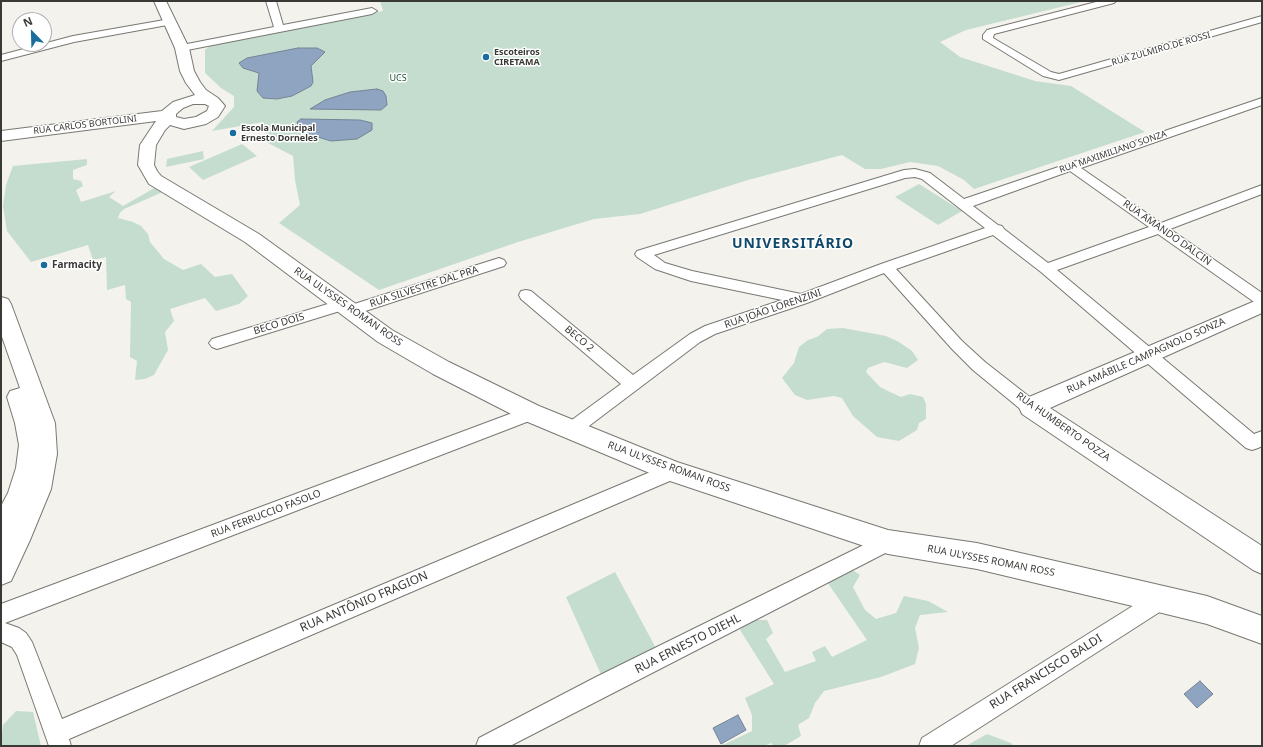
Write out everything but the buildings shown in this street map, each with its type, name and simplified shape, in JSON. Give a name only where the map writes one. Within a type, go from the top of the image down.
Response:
[{"type":"street","points":[[146,158],[169,138],[213,114],[217,106],[201,92],[187,71],[182,48],[160,1]]},
{"type":"street","points":[[271,1],[279,28]]},
{"type":"street","name":"RUA ZULMIRO DE ROSSI","points":[[1111,1],[990,32],[988,39],[1046,74],[1059,77],[1262,19]]},
{"type":"street","points":[[182,48],[372,11]]},
{"type":"street","points":[[1,58],[73,39],[170,22]]},
{"type":"street","points":[[169,115],[187,71]]},
{"type":"street","points":[[146,158],[148,145],[153,135],[173,108],[184,102],[198,99],[210,100]]},
{"type":"street","name":"RUA MAXIMILIANO SONZA","points":[[964,204],[1262,101]]},
{"type":"street","points":[[1250,105],[1262,112]]},
{"type":"street","points":[[169,115],[177,123],[184,124],[200,121]]},
{"type":"street","name":"RUA CARLOS BORTOLINI","points":[[1,136],[169,115]]},
{"type":"street","points":[[1,122],[1,132]]},
{"type":"street","name":"RUA ULYSSES ROMAN ROSS","points":[[146,158],[149,172],[155,180],[252,238],[385,336],[423,358],[531,413],[673,470],[888,542],[977,556],[1162,599],[1207,610],[1262,630]]},
{"type":"street","name":"RUA AMANDO DALCIN","points":[[1072,167],[1262,300]]},
{"type":"street","points":[[802,300],[691,276],[660,266],[642,254],[904,174],[915,173],[926,176],[997,229],[1259,445]]},
{"type":"street","points":[[1046,269],[1262,189]]},
{"type":"street","name":"RUA JOÃO LORENZINI","points":[[572,430],[700,335],[710,330],[802,300],[886,267],[997,229]]},
{"type":"street","name":"RUA SILVESTRE DAL PRA","points":[[346,308],[499,263]]},
{"type":"street","name":"RUA HUMBERTO POZZA","points":[[886,267],[957,345],[979,366],[1030,407],[1262,561]]},
{"type":"street","name":"BECO 2","points":[[526,295],[633,384]]},
{"type":"street","points":[[1,304],[43,423],[45,454],[39,490],[1,572]]},
{"type":"street","name":"RUA AMÁBILE CAMPAGNOLO SONZA","points":[[1030,407],[1262,305]]},
{"type":"street","name":"BECO DOIS","points":[[217,343],[346,308]]},
{"type":"street","points":[[1,348],[27,423],[31,445],[28,468],[20,495],[1,532]]},
{"type":"street","name":"RUA FERRUCCIO FASOLO","points":[[1,614],[531,413]]},
{"type":"street","name":"RUA ANTÔNIO FRAGION","points":[[58,740],[673,470]]},
{"type":"street","name":"RUA ERNESTO DIEHL","points":[[488,746],[888,542]]},
{"type":"street","name":"RUA FRANCISCO BALDI","points":[[930,746],[1162,599]]},
{"type":"street","points":[[1,632],[12,635],[19,640],[25,649],[58,740]]},
{"type":"green space","name":"UCS","points":[[380,1],[1085,1],[966,30],[940,42],[960,57],[1035,81],[1071,86],[1145,132],[974,189],[964,180],[938,166],[910,162],[881,169],[865,169],[842,155],[748,180],[640,214],[594,219],[518,242],[379,290],[279,223],[300,205],[295,180],[293,156],[268,143],[263,122],[212,131],[234,107],[234,96],[221,88],[205,73],[205,50],[211,45],[383,11]]},
{"type":"green space","points":[[242,144],[257,156],[203,180],[189,167]]},
{"type":"green space","points":[[203,151],[204,159],[166,167],[167,159]]},
{"type":"green space","points":[[87,159],[87,165],[73,170],[73,179],[81,181],[83,186],[76,190],[81,202],[116,191],[109,197],[123,206],[158,186],[165,191],[124,209],[118,218],[141,226],[148,234],[150,242],[164,259],[183,270],[201,264],[215,277],[232,274],[248,296],[239,304],[216,311],[205,298],[170,309],[174,321],[165,332],[168,350],[154,375],[145,379],[135,380],[137,361],[130,357],[131,302],[126,299],[125,285],[107,290],[106,257],[93,260],[88,245],[31,262],[7,231],[3,206],[6,185],[13,166]]},
{"type":"green space","points":[[919,184],[962,211],[938,225],[895,197]]},
{"type":"green space","points":[[843,328],[886,336],[899,342],[912,351],[918,360],[907,368],[884,362],[868,368],[866,372],[880,387],[901,397],[910,394],[923,397],[926,404],[926,419],[919,423],[917,430],[899,441],[877,437],[853,416],[842,398],[834,396],[807,400],[795,395],[782,378],[794,363],[799,347],[808,340],[817,337],[827,329]]},
{"type":"green space","points":[[848,567],[860,575],[853,587],[865,610],[876,619],[896,613],[904,596],[928,601],[948,612],[920,615],[915,628],[919,648],[915,664],[881,677],[824,691],[815,703],[809,718],[798,725],[801,736],[784,746],[774,746],[771,743],[764,746],[721,746],[752,731],[752,715],[745,698],[774,684],[740,630],[745,624],[756,620],[767,620],[773,633],[766,639],[785,672],[816,661],[812,652],[825,646],[832,657],[867,640],[825,579]]},
{"type":"green space","points":[[615,572],[658,652],[604,681],[566,597]]},
{"type":"green space","points":[[16,711],[33,712],[41,746],[1,746],[3,725]]},
{"type":"green space","points":[[987,734],[1011,743],[1014,746],[966,746]]},
{"type":"water","points":[[298,48],[317,48],[325,52],[311,66],[313,82],[311,86],[292,96],[277,99],[263,98],[257,91],[259,73],[243,68],[239,63],[247,58]]},
{"type":"water","points":[[377,89],[383,91],[386,96],[387,105],[381,110],[310,109],[325,100],[350,92]]},
{"type":"water","points":[[301,119],[360,120],[372,123],[372,130],[357,139],[331,141],[311,135],[298,125],[297,122]]},
{"type":"water","points":[[1200,681],[1213,694],[1197,708],[1184,694]]},
{"type":"water","points":[[738,715],[746,730],[721,744],[713,728]]},
{"type":"place","name":"Escoteiros CIRETAMA","points":[[486,57]]},
{"type":"place","name":"Escola Municipal Ernesto Dorneles","points":[[233,133]]},
{"type":"place","name":"Farmacity","points":[[44,265]]},
{"type":"district","name":"UNIVERSITÁRIO","points":[[793,244]]}]
